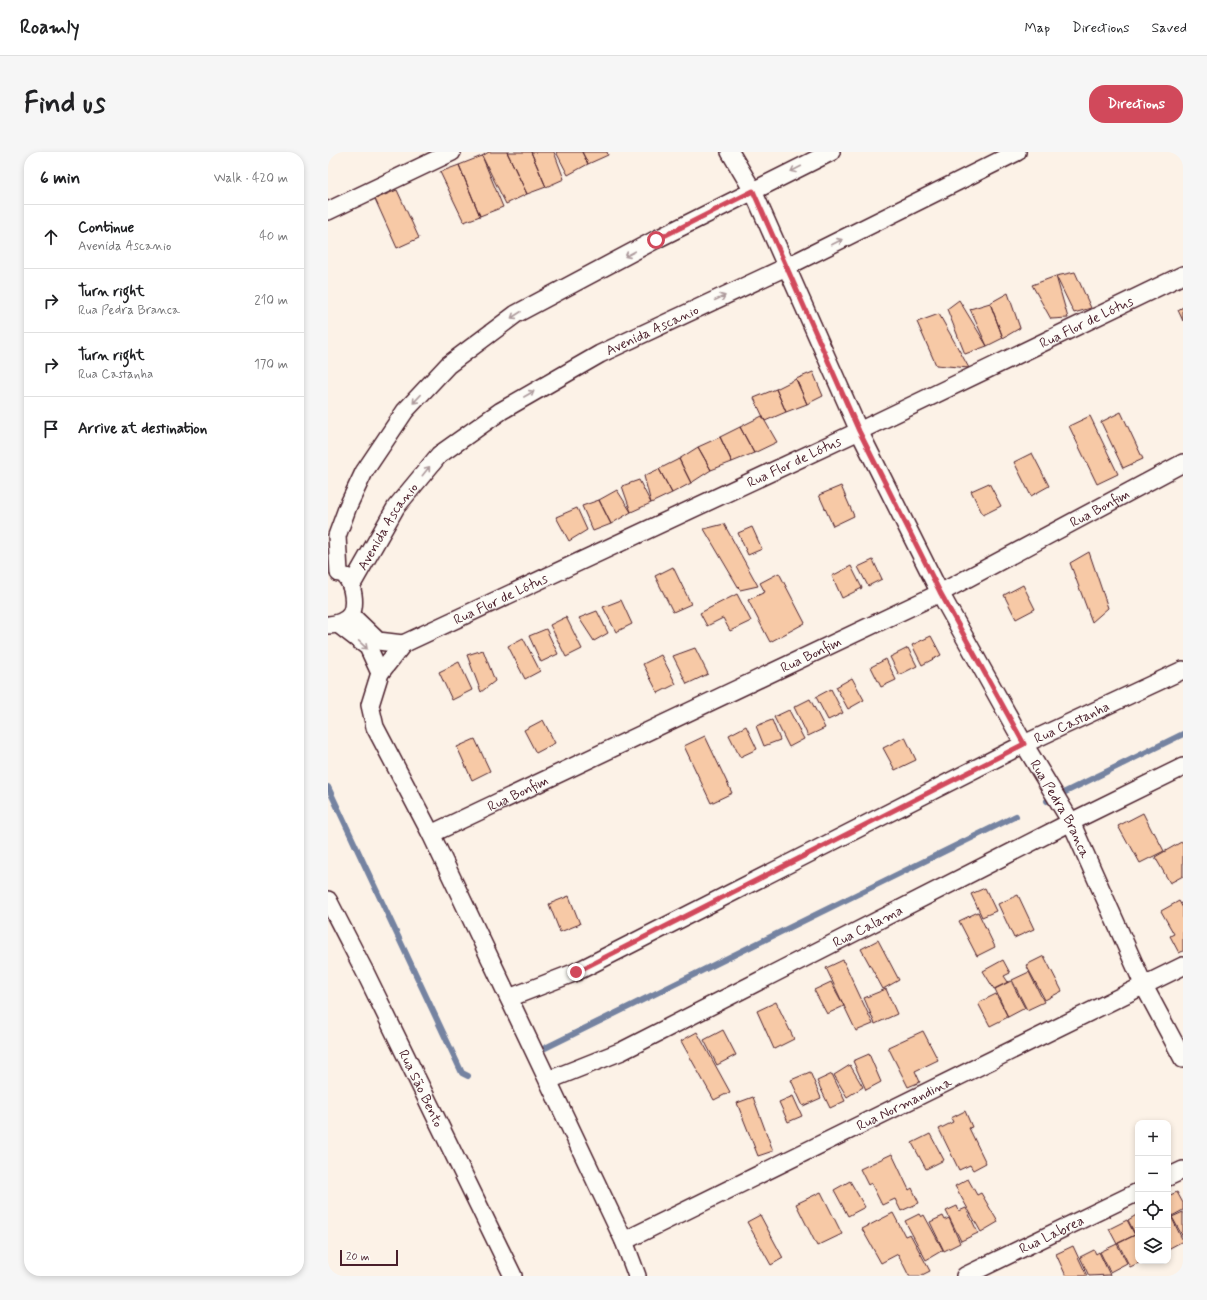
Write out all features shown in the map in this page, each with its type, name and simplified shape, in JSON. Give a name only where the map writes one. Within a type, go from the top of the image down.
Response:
[{"type":"street","points":[[328,210],[452,152]]},
{"type":"street","name":"Rua Pedra Branca","points":[[730,152],[753,191],[859,431],[940,592],[1024,744],[1071,822],[1144,986],[1183,1059]]},
{"type":"street","name":"Avenida Ascanio","points":[[334,573],[337,536],[348,506],[364,472],[405,411],[448,365],[516,314],[662,237],[831,152]]},
{"type":"street","name":"Avenida Ascanio","points":[[351,586],[396,507],[439,456],[501,411],[600,354],[786,267],[1017,152]]},
{"type":"street","name":"Rua Flor de Lótus","points":[[403,644],[859,431],[1183,275]]},
{"type":"street","name":"Rua Bonfim","points":[[431,834],[940,592],[1183,463]]},
{"type":"street","points":[[334,573],[347,577],[351,586],[353,604],[335,624]]},
{"type":"street","points":[[335,624],[378,641],[403,644]]},
{"type":"street","points":[[335,624],[368,647],[380,673]]},
{"type":"street","points":[[403,644],[380,673],[370,705],[375,727],[431,834],[549,1080],[624,1241],[637,1276]]},
{"type":"street","name":"Rua Castanha","points":[[509,998],[576,972],[1024,744],[1183,670]]},
{"type":"street","name":"Rua Calama","points":[[549,1080],[622,1051],[1071,822],[1183,767]]},
{"type":"street","name":"Rua São Bento","points":[[328,900],[513,1276]]},
{"type":"street","name":"Rua Normandina","points":[[624,1241],[1183,966]]},
{"type":"street","points":[[1171,1176],[1183,1170]]},
{"type":"street","name":"Rua Labrea","points":[[965,1276],[1135,1193]]},
{"type":"building","points":[[489,152],[507,152],[527,194],[506,204],[482,156]]},
{"type":"building","points":[[507,152],[531,152],[546,187],[527,194]]},
{"type":"building","points":[[531,152],[554,152],[564,179],[546,187]]},
{"type":"building","points":[[556,152],[582,152],[588,164],[568,175]]},
{"type":"building","points":[[582,152],[607,152],[608,155],[588,164]]},
{"type":"building","points":[[482,156],[503,207],[480,216],[459,165]]},
{"type":"building","points":[[459,165],[480,216],[464,222],[440,172]]},
{"type":"building","points":[[397,190],[419,238],[397,248],[375,199]]},
{"type":"building","points":[[1075,272],[1091,308],[1074,313],[1056,276]]},
{"type":"building","points":[[1056,276],[1068,318],[1051,319],[1032,285]]},
{"type":"building","points":[[1008,293],[1020,328],[1003,338],[990,303]]},
{"type":"building","points":[[959,300],[987,346],[965,354],[947,309]]},
{"type":"building","points":[[990,303],[1003,338],[987,346],[970,309]]},
{"type":"building","points":[[1183,307],[1183,321],[1178,310]]},
{"type":"building","points":[[939,314],[969,368],[936,365],[917,322]]},
{"type":"building","points":[[813,372],[823,396],[807,404],[796,379]]},
{"type":"building","points":[[796,379],[807,404],[786,412],[776,389]]},
{"type":"building","points":[[776,389],[786,412],[765,421],[754,398]]},
{"type":"building","points":[[1121,412],[1143,459],[1123,468],[1101,422]]},
{"type":"building","points":[[762,416],[777,442],[754,453],[740,427]]},
{"type":"building","points":[[1090,416],[1118,474],[1097,484],[1069,426]]},
{"type":"building","points":[[740,427],[754,453],[732,462],[720,437]]},
{"type":"building","points":[[720,437],[732,462],[711,470],[698,447]]},
{"type":"building","points":[[698,447],[711,470],[691,483],[679,459]]},
{"type":"building","points":[[1032,453],[1049,486],[1031,496],[1014,462]]},
{"type":"building","points":[[679,459],[691,483],[672,493],[659,469]]},
{"type":"building","points":[[659,469],[672,493],[651,503],[644,476]]},
{"type":"building","points":[[639,480],[651,503],[631,512],[622,486]]},
{"type":"building","points":[[989,483],[1001,506],[983,515],[971,491]]},
{"type":"building","points":[[841,486],[854,516],[833,526],[819,495]]},
{"type":"building","points":[[617,490],[631,512],[611,524],[599,500]]},
{"type":"building","points":[[599,500],[611,524],[593,531],[582,506]]},
{"type":"building","points":[[577,508],[587,530],[569,541],[556,517]]},
{"type":"building","points":[[724,524],[758,586],[740,590],[704,529]]},
{"type":"building","points":[[752,527],[762,549],[748,555],[738,533]]},
{"type":"building","points":[[1089,552],[1108,608],[1092,622],[1070,563]]},
{"type":"building","points":[[873,560],[882,579],[868,586],[858,567]]},
{"type":"building","points":[[851,566],[862,588],[842,598],[832,576]]},
{"type":"building","points":[[673,567],[691,604],[673,612],[655,576]]},
{"type":"building","points":[[779,573],[805,623],[770,642],[748,600],[765,592],[760,583]]},
{"type":"building","points":[[1023,585],[1035,609],[1016,619],[1004,595]]},
{"type":"building","points":[[737,594],[751,621],[730,631],[723,618],[707,626],[700,613]]},
{"type":"building","points":[[621,600],[632,624],[616,632],[603,607]]},
{"type":"building","points":[[597,611],[608,633],[594,641],[579,618]]},
{"type":"building","points":[[566,617],[582,649],[566,657],[550,625]]},
{"type":"building","points":[[546,629],[558,654],[541,662],[529,636]]},
{"type":"building","points":[[931,636],[941,655],[922,665],[912,645]]},
{"type":"building","points":[[523,638],[540,671],[525,679],[508,646]]},
{"type":"building","points":[[695,648],[708,674],[687,684],[673,656]]},
{"type":"building","points":[[908,648],[917,666],[899,675],[890,657]]},
{"type":"building","points":[[483,650],[495,681],[481,692],[467,655]]},
{"type":"building","points":[[661,655],[676,684],[658,693],[643,664]]},
{"type":"building","points":[[886,659],[896,680],[881,687],[871,667]]},
{"type":"building","points":[[459,662],[472,690],[452,700],[439,672]]},
{"type":"building","points":[[852,678],[864,700],[848,709],[836,687]]},
{"type":"building","points":[[831,689],[843,713],[828,720],[816,697]]},
{"type":"building","points":[[810,699],[825,728],[808,736],[794,707]]},
{"type":"building","points":[[789,710],[804,739],[789,747],[774,717]]},
{"type":"building","points":[[543,720],[555,743],[536,753],[524,730]]},
{"type":"building","points":[[772,720],[780,740],[764,746],[756,726]]},
{"type":"building","points":[[746,726],[757,749],[740,757],[729,735]]},
{"type":"building","points":[[705,736],[732,793],[711,803],[684,746]]},
{"type":"building","points":[[905,737],[916,760],[895,770],[883,748]]},
{"type":"building","points":[[475,739],[490,771],[472,780],[457,747]]},
{"type":"building","points":[[1143,813],[1164,851],[1140,863],[1118,826]]},
{"type":"building","points":[[1183,841],[1183,876],[1170,883],[1155,857]]},
{"type":"building","points":[[985,888],[996,911],[982,917],[971,894]]},
{"type":"building","points":[[1018,895],[1034,929],[1014,938],[998,904]]},
{"type":"building","points":[[569,896],[580,924],[560,932],[549,904]]},
{"type":"building","points":[[1179,901],[1183,908],[1183,951],[1179,953],[1170,936],[1174,934],[1161,911]]},
{"type":"building","points":[[978,912],[995,947],[977,956],[959,921]]},
{"type":"building","points":[[878,940],[899,980],[883,989],[861,949]]},
{"type":"building","points":[[1044,956],[1062,991],[1045,1000],[1026,965]]},
{"type":"building","points":[[843,960],[873,1024],[856,1031],[826,968]]},
{"type":"building","points":[[1003,960],[1010,973],[1004,976],[1008,982],[994,989],[983,971]]},
{"type":"building","points":[[1029,972],[1044,1002],[1027,1010],[1012,980]]},
{"type":"building","points":[[1011,981],[1025,1008],[1008,1017],[995,989]]},
{"type":"building","points":[[831,982],[844,1006],[827,1014],[814,990]]},
{"type":"building","points":[[886,989],[897,1014],[875,1024],[864,998]]},
{"type":"building","points":[[996,994],[1008,1017],[990,1026],[978,1003]]},
{"type":"building","points":[[776,1002],[794,1039],[774,1049],[757,1011]]},
{"type":"building","points":[[723,1030],[736,1055],[717,1065],[704,1040]]},
{"type":"building","points":[[923,1031],[938,1060],[915,1071],[920,1082],[908,1087],[888,1047]]},
{"type":"building","points":[[697,1032],[730,1092],[714,1100],[681,1041]]},
{"type":"building","points":[[869,1054],[881,1082],[866,1090],[853,1061]]},
{"type":"building","points":[[850,1065],[863,1087],[847,1097],[834,1075]]},
{"type":"building","points":[[810,1072],[821,1098],[803,1106],[791,1080]]},
{"type":"building","points":[[832,1074],[845,1101],[830,1108],[817,1081]]},
{"type":"building","points":[[793,1096],[802,1116],[788,1122],[779,1102]]},
{"type":"building","points":[[753,1097],[773,1151],[758,1156],[737,1103]]},
{"type":"building","points":[[965,1111],[972,1127],[969,1128],[986,1163],[973,1170],[970,1165],[959,1170],[939,1129],[953,1122],[951,1118]]},
{"type":"building","points":[[930,1134],[944,1160],[926,1169],[912,1143]]},
{"type":"building","points":[[892,1154],[909,1190],[912,1188],[919,1203],[901,1211],[895,1199],[882,1205],[871,1183],[868,1185],[860,1169]]},
{"type":"building","points":[[968,1179],[977,1195],[981,1193],[998,1222],[981,1232],[955,1186]]},
{"type":"building","points":[[850,1181],[865,1207],[848,1216],[834,1190]]},
{"type":"building","points":[[821,1192],[842,1234],[817,1246],[796,1204]]},
{"type":"building","points":[[1177,1192],[1183,1203],[1183,1210],[1172,1216],[1171,1214],[1171,1195]]},
{"type":"building","points":[[957,1206],[959,1211],[966,1208],[978,1233],[961,1241],[946,1211]]},
{"type":"building","points":[[1183,1212],[1183,1237],[1172,1217]]},
{"type":"building","points":[[893,1213],[905,1236],[910,1234],[930,1271],[920,1276],[909,1276],[898,1254],[881,1263],[862,1229]]},
{"type":"building","points":[[919,1214],[921,1217],[924,1215],[943,1250],[926,1260],[905,1221]]},
{"type":"building","points":[[760,1215],[783,1258],[771,1265],[747,1222]]},
{"type":"building","points":[[943,1216],[945,1220],[949,1218],[960,1243],[944,1251],[930,1222]]},
{"type":"building","points":[[1135,1216],[1135,1234],[1128,1220]]},
{"type":"building","points":[[1171,1216],[1183,1241],[1171,1247]]},
{"type":"building","points":[[1127,1220],[1135,1235],[1117,1244],[1109,1229]]},
{"type":"building","points":[[1135,1235],[1135,1264],[1136,1264],[1130,1267],[1118,1243]]},
{"type":"building","points":[[1117,1244],[1127,1263],[1110,1272],[1100,1252]]},
{"type":"building","points":[[1073,1246],[1087,1276],[1066,1276],[1056,1254]]},
{"type":"building","points":[[1094,1250],[1096,1254],[1099,1252],[1110,1275],[1089,1276],[1080,1257]]},
{"type":"waterway","points":[[1047,801],[1183,734]]},
{"type":"waterway","points":[[328,787],[462,1073],[468,1076]]},
{"type":"waterway","points":[[535,1053],[1016,816]]},
{"type":"route","points":[[576,972],[1024,744],[940,592],[859,431],[753,191],[656,240]]}]
